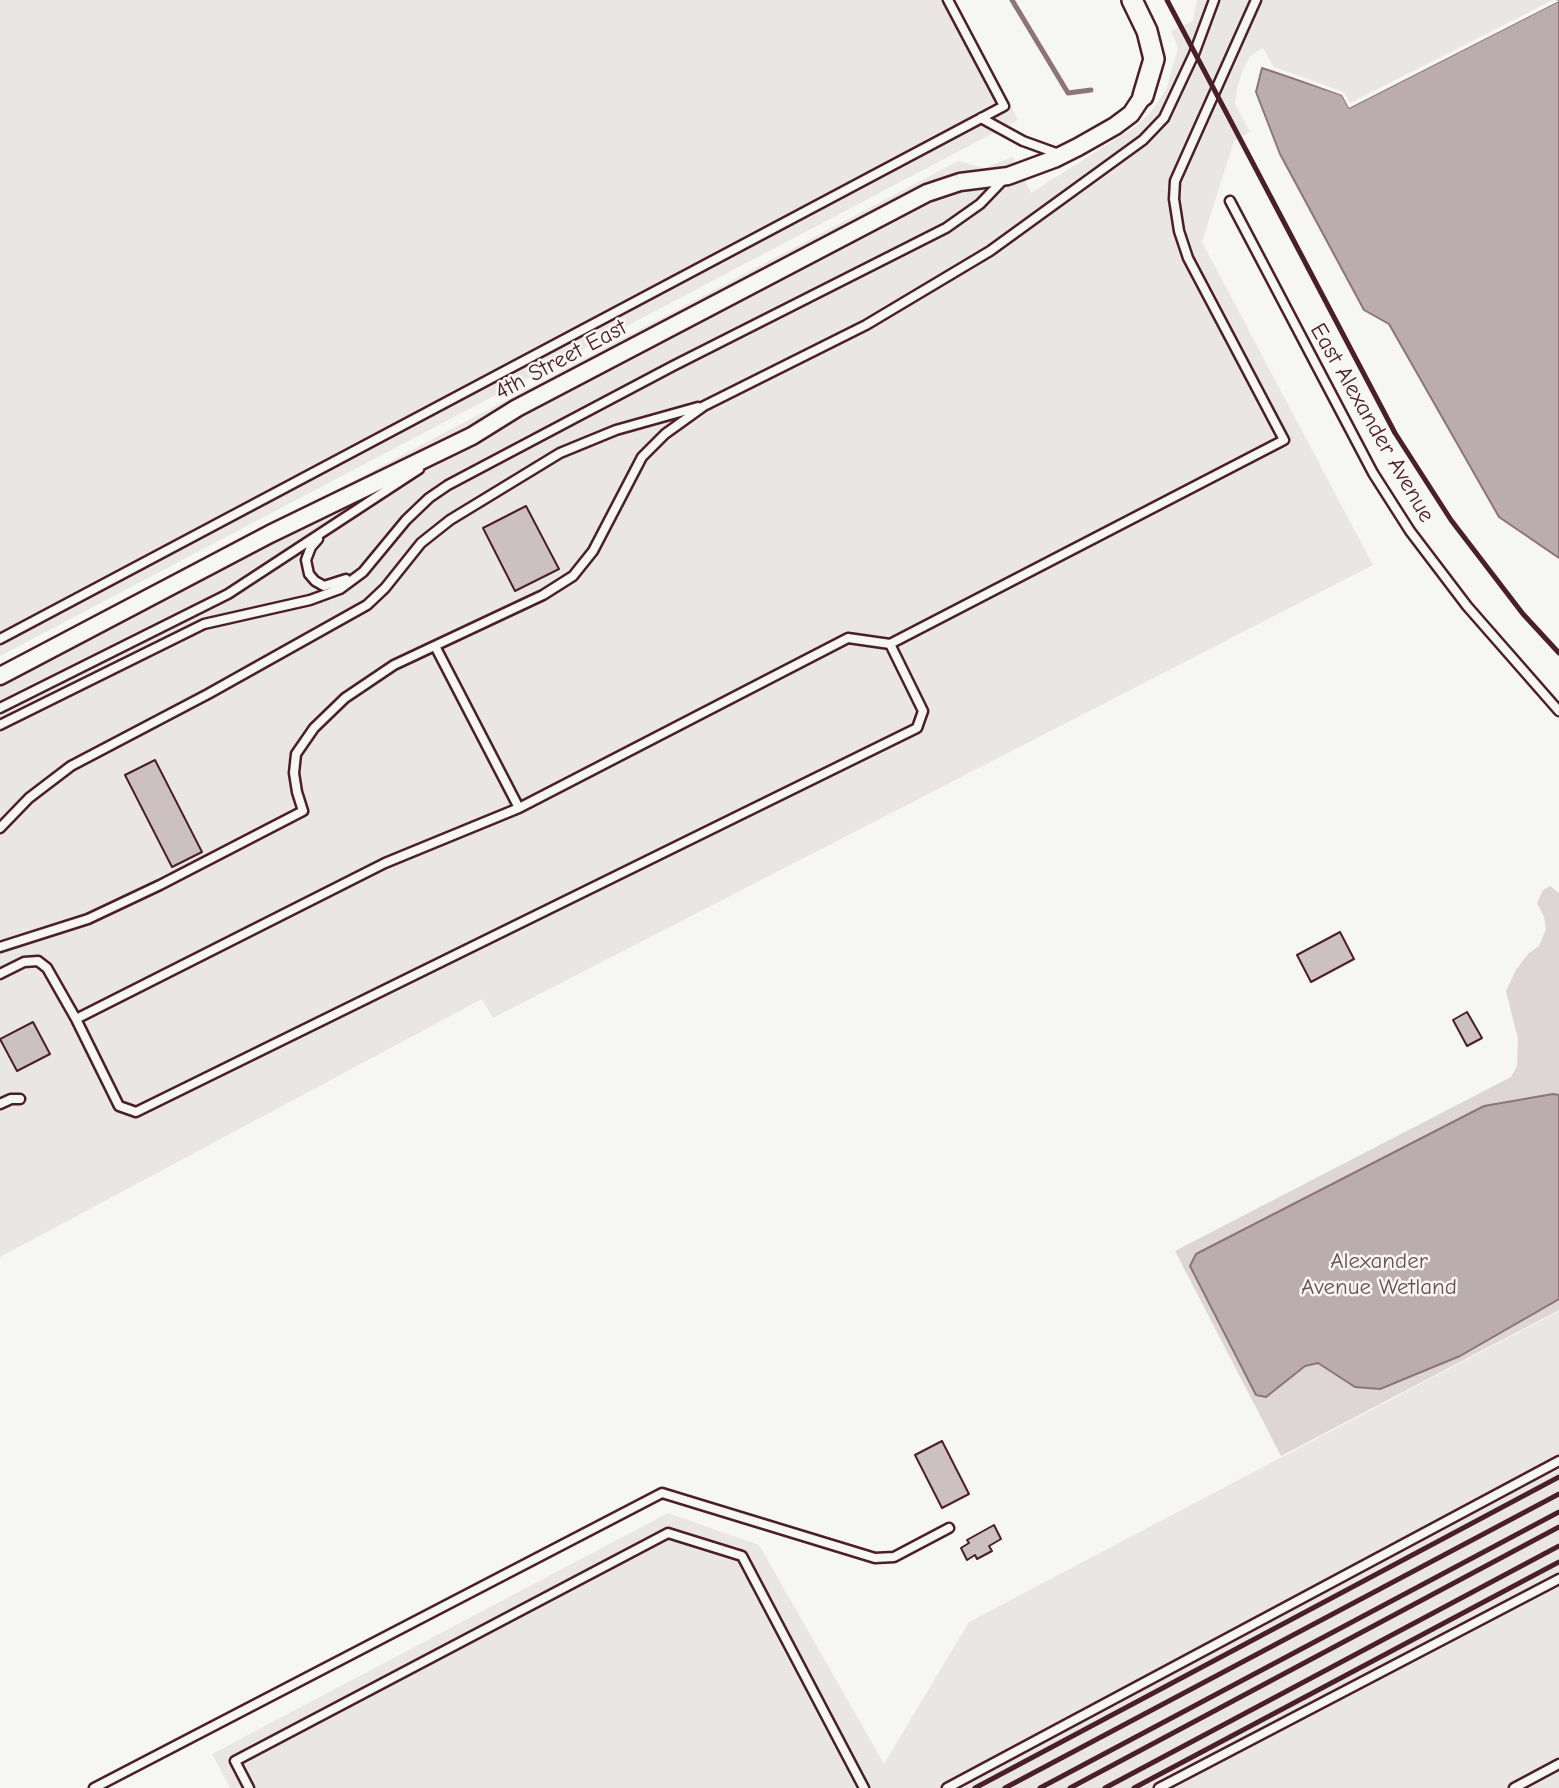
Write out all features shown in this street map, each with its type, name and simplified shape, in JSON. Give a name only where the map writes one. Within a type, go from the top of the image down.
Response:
[{"type":"street","points":[[1132,0],[1147,31],[1154,59],[1143,96]]},
{"type":"street","name":"4th Street East","points":[[0,676],[270,534],[472,436],[517,408],[927,193],[960,182],[1008,176],[1062,155],[1115,126],[1131,114],[1143,96]]},
{"type":"lane","points":[[0,639],[1004,106],[948,0]]},
{"type":"lane","points":[[0,947],[88,919],[303,811],[294,773],[296,754],[314,728],[355,691],[394,665],[543,595],[573,576],[593,551],[642,457],[665,434],[704,406],[866,325],[979,258],[1143,140],[1164,118],[1194,54],[1214,0]]},
{"type":"lane","points":[[76,1019],[385,863],[520,808],[848,638],[890,644],[1284,440],[1188,258],[1179,232],[1174,199],[1175,181],[1256,0]]},
{"type":"lane","points":[[981,118],[1001,131],[1062,155]]},
{"type":"lane","points":[[0,724],[204,624],[310,600],[340,589],[363,572],[429,498],[448,485],[673,366],[946,228],[980,204],[1008,176]]},
{"type":"lane","name":"East Alexander Avenue","points":[[1230,201],[1330,394],[1395,508],[1467,606],[1559,711]]},
{"type":"lane","points":[[0,828],[29,798],[71,766],[208,694],[367,605],[385,588],[421,543],[450,520],[560,453],[616,430],[704,406]]},
{"type":"lane","points":[[0,708],[228,594],[472,436]]},
{"type":"lane","points":[[327,529],[311,547],[306,560],[309,574],[315,582],[324,586],[336,584],[363,572]]},
{"type":"lane","points":[[0,974],[24,962],[38,961],[47,968],[76,1019],[119,1106],[136,1111],[160,1102],[917,728],[923,711],[890,644]]},
{"type":"lane","points":[[435,646],[520,808]]},
{"type":"lane","points":[[0,1104],[11,1099],[20,1099]]},
{"type":"lane","points":[[947,1788],[1559,1461]]},
{"type":"lane","points":[[94,1788],[662,1493],[875,1558],[894,1557],[949,1528]]},
{"type":"lane","points":[[249,1788],[235,1760],[668,1533],[742,1556],[864,1788]]},
{"type":"lane","points":[[1159,1788],[1559,1579]]},
{"type":"lane","points":[[1514,1788],[1559,1764]]},
{"type":"shaded area","points":[[0,0],[955,0],[1018,120],[0,656]]},
{"type":"shaded area","points":[[1197,0],[1559,0],[1349,108],[1342,95],[1276,71],[1263,48],[1250,56],[1237,88],[1235,104],[1250,132],[1234,141],[1202,242],[1373,565],[493,1018],[482,999],[0,1257],[0,668],[958,161],[984,168],[1013,157],[1031,193],[1135,127],[1149,114],[1166,90],[1178,48],[1171,31],[1193,21]]},
{"type":"shaded area","points":[[1559,1],[1559,558],[1499,517],[1389,324],[1364,310],[1280,154],[1256,92],[1262,68],[1342,95],[1349,108]]},
{"type":"shaded area","name":"Alexander Avenue Wetland","points":[[1559,1095],[1559,1299],[1460,1356],[1380,1389],[1355,1387],[1318,1363],[1305,1366],[1266,1397],[1256,1395],[1190,1266],[1196,1254],[1484,1106]]},
{"type":"shaded area","points":[[1559,1311],[1559,1788],[230,1788],[212,1754],[668,1513],[759,1545],[884,1764],[969,1622]]},
{"type":"green space","name":"Alexander Avenue Wetland","points":[[1550,886],[1559,893],[1559,1310],[1281,1456],[1175,1251],[1511,1077],[1517,1066],[1518,1039],[1506,991],[1516,970],[1528,954],[1539,946],[1546,929],[1537,903],[1543,890]]},
{"type":"pier","points":[[1553,0],[1559,1],[1349,108],[1342,95],[1276,71],[1274,67],[1344,92],[1350,103]]},
{"type":"building","points":[[526,506],[559,569],[515,591],[483,528]]},
{"type":"building","points":[[155,760],[202,852],[172,867],[125,775]]},
{"type":"building","points":[[1340,932],[1354,959],[1311,982],[1297,955]]},
{"type":"building","points":[[1467,1012],[1482,1038],[1467,1046],[1453,1020]]},
{"type":"building","points":[[33,1022],[50,1054],[17,1071],[0,1039]]},
{"type":"building","points":[[942,1441],[969,1494],[942,1508],[915,1455]]},
{"type":"building","points":[[994,1525],[1001,1539],[989,1546],[992,1551],[977,1559],[975,1555],[967,1560],[961,1548],[969,1543],[967,1540]]},
{"type":"waterway","points":[[1012,0],[1068,93],[1091,90]]},
{"type":"railway","points":[[1167,0],[1395,433],[1451,520],[1523,614],[1559,653]]},
{"type":"railway","points":[[975,1788],[1559,1477]]},
{"type":"railway","points":[[1005,1788],[1559,1494]]},
{"type":"railway","points":[[1040,1788],[1559,1512]]},
{"type":"railway","points":[[1070,1788],[1559,1527]]},
{"type":"railway","points":[[1105,1788],[1559,1546]]},
{"type":"railway","points":[[1134,1788],[1559,1562]]}]
